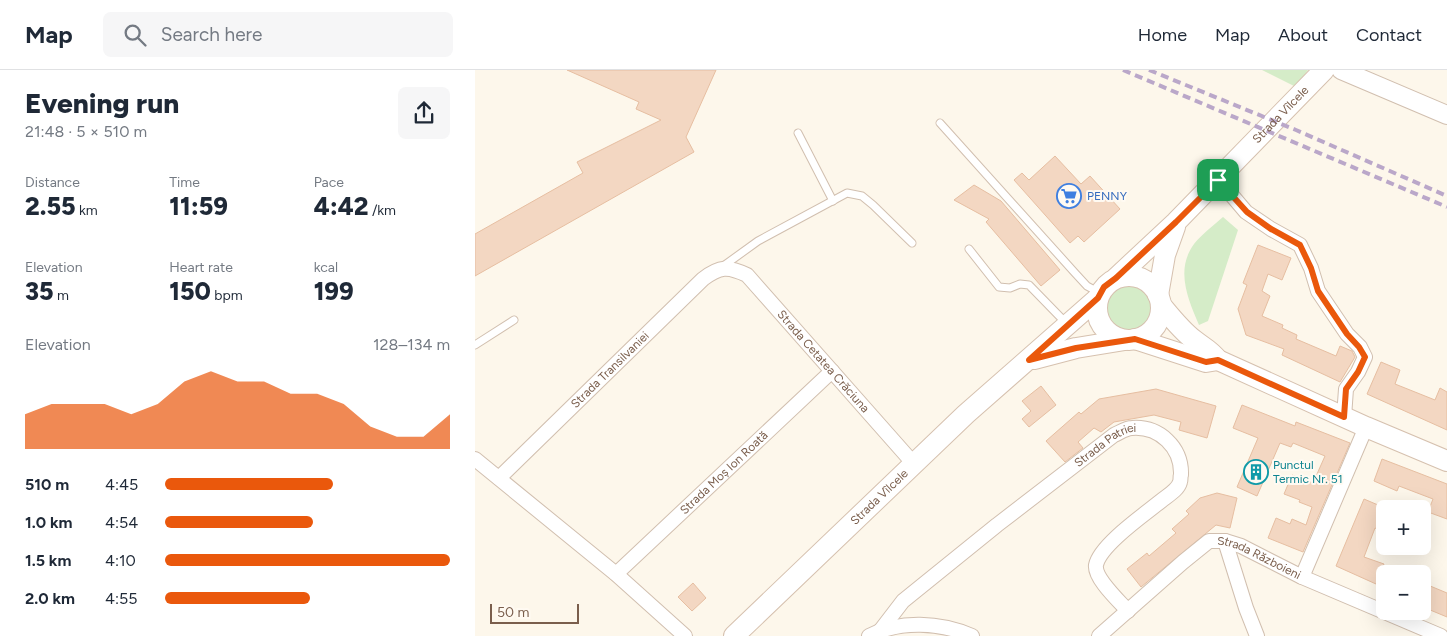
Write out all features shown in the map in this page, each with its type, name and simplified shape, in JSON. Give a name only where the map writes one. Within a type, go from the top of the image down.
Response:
[{"type":"main road","name":"Strada Vîlcele","points":[[1116,278],[1218,180],[1324,70]]},
{"type":"main road","name":"Strada Vîlcele","points":[[1159,300],[1165,255],[1176,222]]},
{"type":"main road","points":[[1218,360],[1206,362],[1130,339],[1116,337],[1108,332],[1098,317],[1097,307],[1099,296],[1104,287],[1116,278],[1126,276],[1141,278],[1153,286],[1159,300],[1184,331],[1196,342],[1209,349],[1218,360],[1366,427],[1447,461]]},
{"type":"main road","name":"Strada Vîlcele","points":[[734,636],[966,414],[1099,296]]},
{"type":"main road","points":[[1130,339],[1143,336],[1151,331],[1157,323],[1160,314],[1159,300]]},
{"type":"main road","name":"Strada Vîlcele","points":[[1029,360],[1076,348],[1130,339]]},
{"type":"street","points":[[1341,70],[1447,115]]},
{"type":"street","points":[[1218,180],[1247,212],[1271,229],[1300,245],[1311,268],[1318,291],[1365,357],[1358,372],[1346,389],[1344,417]]},
{"type":"street","name":"Strada Cetatea Crăciuna","points":[[722,269],[735,269],[747,275],[914,464]]},
{"type":"street","name":"Strada Transilvaniei","points":[[499,478],[703,279],[714,271],[722,269]]},
{"type":"street","name":"Strada Moș Ion Roată","points":[[616,574],[831,372]]},
{"type":"street","points":[[1302,577],[1366,427]]},
{"type":"street","name":"Strada Patriei","points":[[874,633],[903,601],[997,525],[1114,435],[1130,428],[1146,429],[1162,435],[1172,445],[1179,457],[1181,468],[1180,483],[1171,494],[1125,530],[1102,553],[1096,566],[1098,578],[1128,611]]},
{"type":"street","points":[[475,459],[616,574],[685,636]]},
{"type":"street","points":[[1225,541],[1257,636]]},
{"type":"street","name":"Strada Războieni","points":[[1099,636],[1183,562],[1209,542],[1225,541],[1241,546],[1302,577],[1441,636]]},
{"type":"street","points":[[874,633],[913,625],[933,625],[972,636]]},
{"type":"lane","points":[[940,123],[1075,274],[1099,296]]},
{"type":"lane","points":[[798,133],[833,201]]},
{"type":"lane","points":[[722,269],[757,241],[847,193],[862,196],[912,243]]},
{"type":"lane","points":[[969,249],[999,287],[1010,288],[1020,284],[1029,285],[1068,325]]},
{"type":"lane","points":[[475,345],[514,320]]},
{"type":"green space","points":[[1262,70],[1308,70],[1296,87]]},
{"type":"green space","points":[[1223,217],[1238,230],[1208,321],[1199,325],[1185,284],[1185,264],[1194,244]]},
{"type":"green space","points":[[1129,286],[1141,290],[1147,296],[1151,308],[1147,320],[1141,326],[1129,330],[1117,326],[1111,320],[1107,308],[1111,296],[1117,290]]},
{"type":"building","points":[[567,70],[716,70],[686,137],[694,152],[475,276],[475,234],[583,173],[577,162],[661,120],[636,109],[639,102]]},
{"type":"building","name":"PENNY","points":[[1055,156],[1081,184],[1090,176],[1120,209],[1084,242],[1078,236],[1070,243],[1014,180],[1022,173],[1029,180]]},
{"type":"building","points":[[974,185],[1001,201],[1060,270],[1041,286],[986,222],[989,219],[954,200]]},
{"type":"building","points":[[1258,245],[1291,258],[1282,280],[1268,274],[1262,291],[1270,296],[1262,316],[1283,325],[1282,328],[1297,335],[1296,339],[1336,356],[1340,346],[1352,351],[1355,357],[1340,382],[1282,355],[1284,349],[1246,335],[1238,309],[1247,285],[1243,283]]},
{"type":"building","points":[[1381,362],[1400,370],[1395,384],[1435,400],[1440,388],[1447,392],[1447,430],[1367,394]]},
{"type":"building","points":[[1041,386],[1056,405],[1029,427],[1022,419],[1031,411],[1022,401]]},
{"type":"building","points":[[1156,389],[1216,406],[1207,438],[1179,430],[1181,422],[1154,415],[1114,422],[1101,432],[1094,428],[1078,442],[1083,448],[1065,462],[1046,441],[1079,412],[1081,414],[1099,399]]},
{"type":"building","points":[[1242,405],[1295,426],[1296,422],[1350,443],[1303,552],[1268,538],[1276,518],[1290,524],[1292,519],[1306,525],[1312,507],[1284,494],[1292,475],[1313,483],[1325,456],[1293,443],[1291,447],[1280,443],[1257,496],[1237,487],[1258,438],[1233,428]]},
{"type":"building","points":[[1382,459],[1447,484],[1447,519],[1431,513],[1433,499],[1399,486],[1397,491],[1374,481]]},
{"type":"building","points":[[1217,493],[1237,498],[1230,528],[1216,525],[1141,587],[1127,569],[1147,553],[1149,556],[1176,533],[1172,529],[1189,514],[1186,511],[1200,498]]},
{"type":"building","points":[[1364,499],[1376,504],[1376,528],[1364,557],[1384,564],[1376,565],[1376,584],[1336,566]]},
{"type":"building","points":[[693,583],[706,598],[692,611],[678,597]]},
{"type":"building","points":[[1431,586],[1447,593],[1447,617],[1431,610]]},
{"type":"railway","points":[[1123,70],[1447,207]]},
{"type":"railway","points":[[1149,70],[1296,130],[1447,196]]},
{"type":"place","name":"PENNY","points":[[1069,196]]},
{"type":"place","name":"Punctul Termic Nr. 51","points":[[1256,472]]},
{"type":"route","points":[[1218,180],[1247,212],[1271,229],[1300,245],[1311,268],[1318,291],[1365,357],[1358,372],[1346,389],[1344,417],[1218,360],[1206,362],[1135,339],[1060,351],[1029,360],[1098,298],[1104,287],[1176,222],[1218,180]]}]
